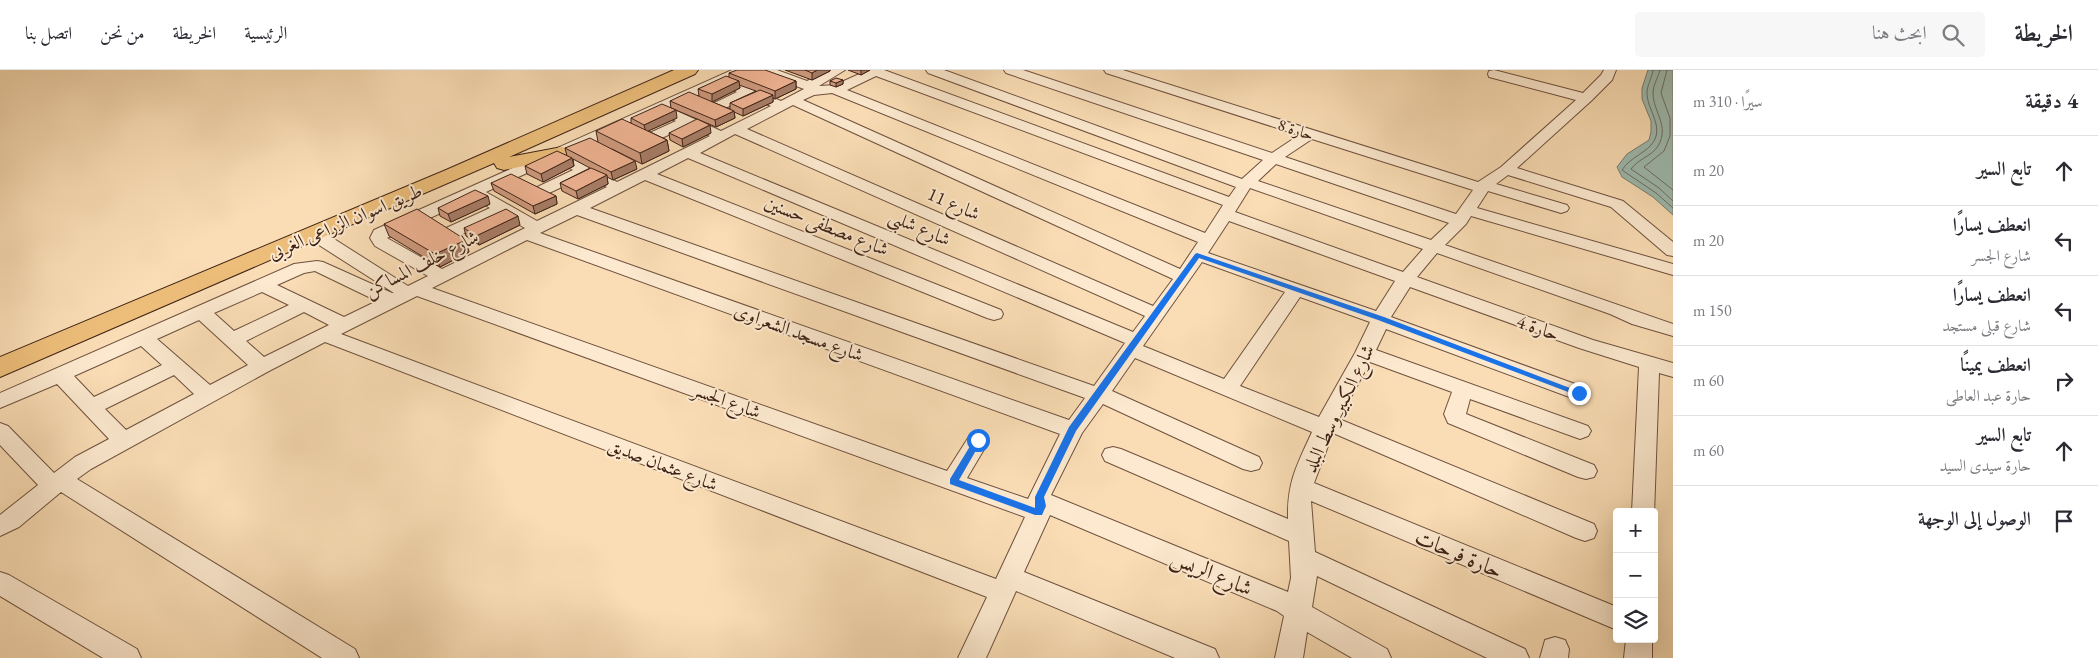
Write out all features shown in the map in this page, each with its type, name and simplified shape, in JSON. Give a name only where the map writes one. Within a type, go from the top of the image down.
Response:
[{"type":"main road","name":"طريق اسوان الزراعى الغربى","points":[[0,368],[314,234],[361,207],[666,70]]},
{"type":"main road","name":"طريق اسوان الزراعى الغربى","points":[[0,352],[361,207],[453,174],[689,70]]},
{"type":"main road","points":[[453,174],[559,154]]},
{"type":"street","points":[[442,276],[381,242],[378,238],[383,232],[742,70]]},
{"type":"street","points":[[766,70],[820,89],[1203,247],[1296,289],[1579,393]]},
{"type":"street","points":[[820,89],[839,70],[872,73],[1228,208],[1405,280]]},
{"type":"street","points":[[932,70],[1246,183],[1434,246],[1617,310],[1638,320],[1673,330]]},
{"type":"street","points":[[1010,70],[1274,158],[1464,215],[1673,270]]},
{"type":"street","name":"حارة 8","points":[[1110,70],[1483,187],[1561,208]]},
{"type":"street","name":"شارع الكبير وسط البلد","points":[[1289,658],[1304,578],[1299,497],[1301,487],[1313,451],[1381,319],[1405,280],[1464,215],[1483,187],[1506,170],[1586,98],[1607,77],[1610,70]]},
{"type":"street","name":"شارع خلف المساكن","points":[[0,527],[20,514],[83,463],[262,366],[618,188],[643,170],[685,154],[811,91],[872,73]]},
{"type":"street","points":[[1494,74],[1586,98]]},
{"type":"street","points":[[720,80],[748,92],[787,103],[1183,277]]},
{"type":"street","points":[[715,108],[748,92]]},
{"type":"street","points":[[686,96],[715,108],[735,129]]},
{"type":"street","points":[[659,108],[687,121],[735,129]]},
{"type":"street","points":[[648,139],[687,121]]},
{"type":"street","name":"شارع شلبى","points":[[620,126],[1134,345],[1228,388],[1326,425],[1585,531]]},
{"type":"street","name":"شارع 11","points":[[735,129],[1156,314]]},
{"type":"street","points":[[972,658],[1006,585],[1072,430],[1183,277],[1246,183],[1274,158],[1310,134]]},
{"type":"street","points":[[588,141],[606,150]]},
{"type":"street","points":[[559,154],[618,188]]},
{"type":"street","points":[[539,192],[585,170]]},
{"type":"street","name":"شارع مصطفى حسنين","points":[[643,170],[994,314]]},
{"type":"street","points":[[1506,170],[1617,204],[1673,251]]},
{"type":"street","points":[[509,176],[575,209],[1098,394],[1251,463]]},
{"type":"street","name":"شارع مسجد الشعراوى","points":[[474,192],[503,208],[532,231],[1072,430]]},
{"type":"street","points":[[450,233],[503,208]]},
{"type":"street","points":[[421,215],[483,255]]},
{"type":"street","points":[[314,234],[406,294]]},
{"type":"street","points":[[0,401],[260,284],[300,268],[317,266],[406,294]]},
{"type":"street","name":"حارة 4","points":[[1405,280],[1586,344],[1673,370]]},
{"type":"street","points":[[260,284],[345,325]]},
{"type":"street","points":[[1228,388],[1296,289]]},
{"type":"street","name":"شارع الجسر","points":[[406,294],[953,481],[1039,506]]},
{"type":"street","points":[[232,340],[303,305]]},
{"type":"street","points":[[200,312],[262,366]]},
{"type":"street","name":"شارع عثمان صديق","points":[[325,335],[1205,658]]},
{"type":"street","points":[[143,336],[208,395]]},
{"type":"street","points":[[1365,353],[1580,431]]},
{"type":"street","points":[[1644,508],[1649,363]]},
{"type":"street","points":[[92,407],[176,366]]},
{"type":"street","points":[[60,374],[123,441]]},
{"type":"street","points":[[1463,389],[1455,414],[1459,420],[1586,471]]},
{"type":"street","points":[[0,431],[56,483],[345,658]]},
{"type":"street","points":[[953,481],[978,440]]},
{"type":"street","points":[[1113,455],[1302,546],[1516,658]]},
{"type":"street","name":"حارة فرحات","points":[[1301,487],[1613,617]]},
{"type":"street","name":"شارع الريس","points":[[1039,506],[1286,603],[1297,612],[1378,658]]},
{"type":"street","points":[[0,583],[127,658]]},
{"type":"street","points":[[1638,658],[1639,643]]},
{"type":"water","points":[[1648,70],[1673,70],[1673,215],[1653,197],[1622,177],[1617,167],[1627,154],[1649,140],[1651,121],[1642,99],[1642,88]]},
{"type":"building","points":[[737,70],[765,70],[796,81],[775,91],[729,73]]},
{"type":"building","points":[[805,70],[817,70],[812,73]]},
{"type":"building","points":[[726,76],[739,81],[712,94],[698,89]]},
{"type":"building","points":[[836,78],[843,80],[836,83],[830,81]]},
{"type":"building","points":[[760,90],[773,95],[743,109],[730,103]]},
{"type":"building","points":[[689,92],[734,111],[715,120],[670,101]]},
{"type":"building","points":[[662,104],[676,110],[644,125],[631,118]]},
{"type":"building","points":[[622,119],[667,140],[640,153],[596,131]]},
{"type":"building","points":[[697,119],[710,125],[682,139],[669,133]]},
{"type":"building","points":[[590,138],[635,161],[611,172],[565,148]]},
{"type":"building","points":[[557,151],[572,158],[541,174],[525,166]]},
{"type":"building","points":[[591,168],[607,175],[576,191],[560,183]]},
{"type":"building","points":[[511,174],[556,196],[533,206],[491,183]]},
{"type":"building","points":[[475,190],[488,196],[448,214],[438,208]]},
{"type":"building","points":[[417,209],[466,240],[435,254],[384,224]]},
{"type":"building","points":[[506,209],[518,216],[476,236],[464,228]]},
{"type":"route","points":[[978,440],[953,481],[1039,513],[1041,506],[1039,497],[1072,430],[1132,349],[1197,255],[1381,319],[1579,393]]}]
